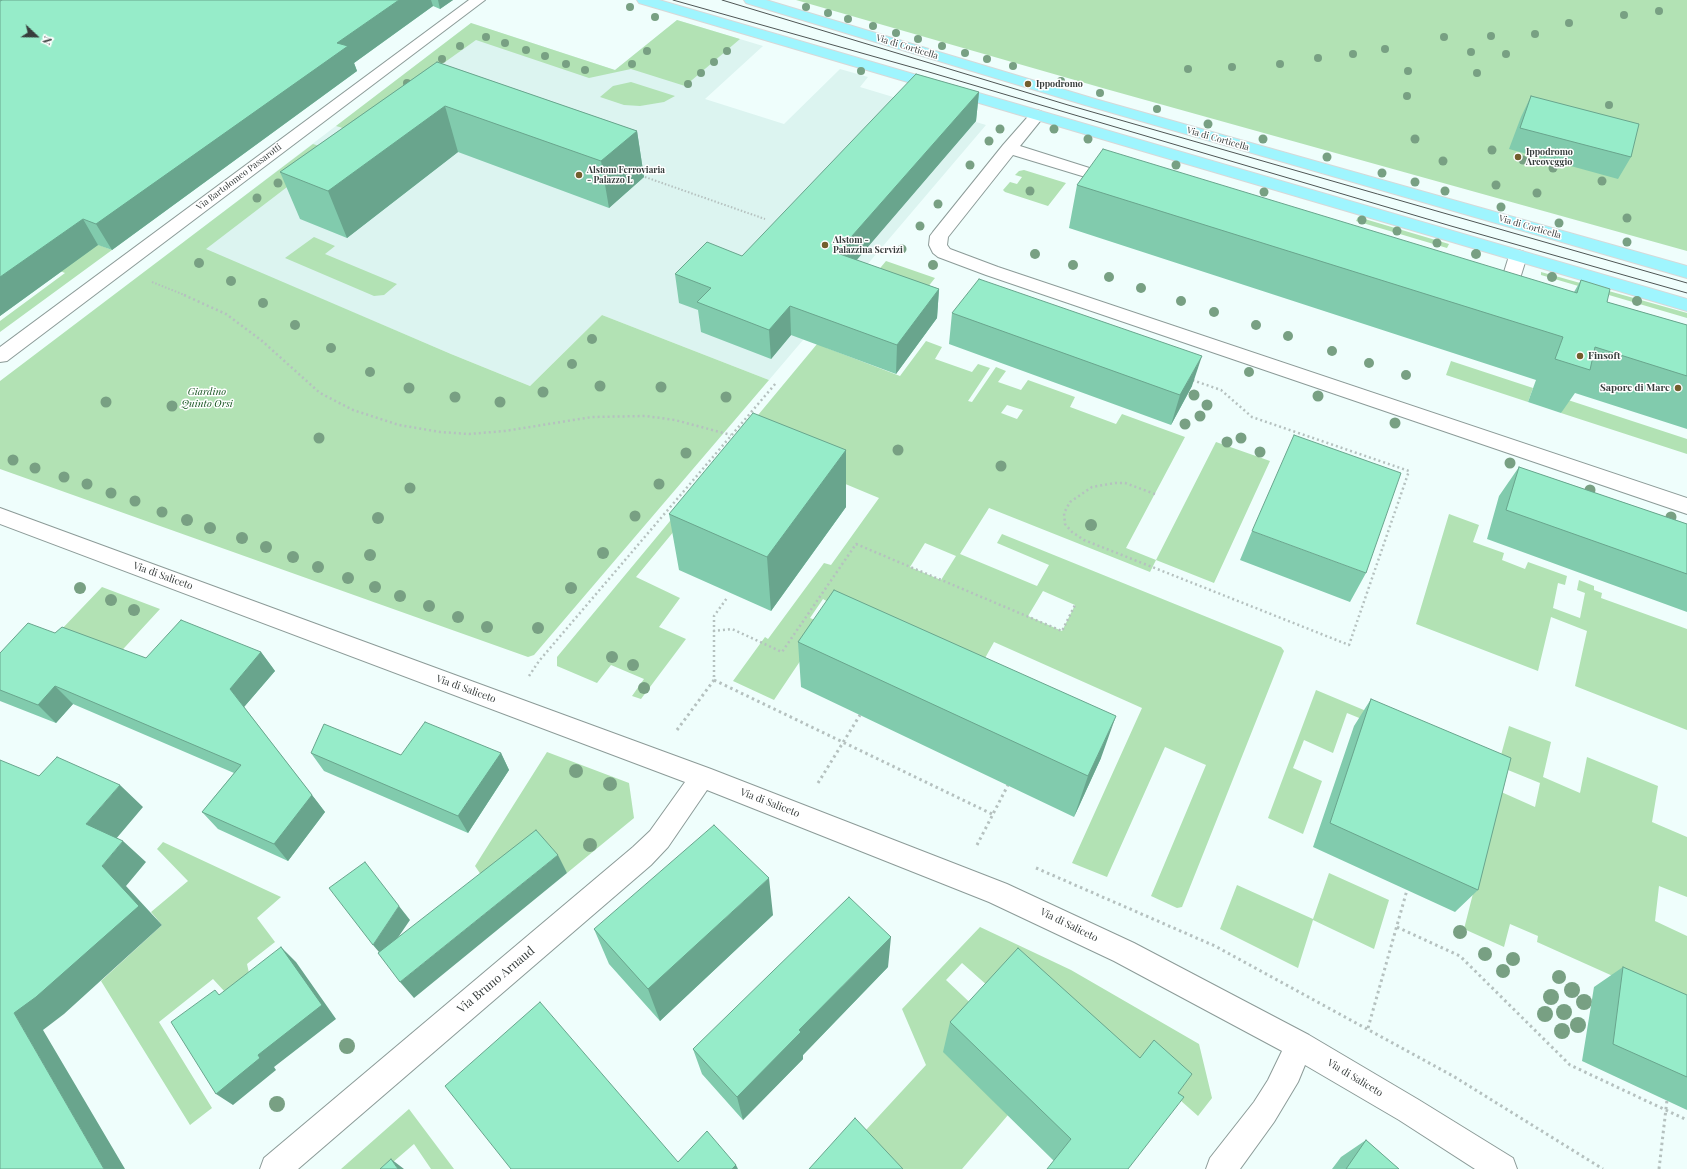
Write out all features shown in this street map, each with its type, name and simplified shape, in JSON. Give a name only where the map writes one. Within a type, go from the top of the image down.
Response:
[{"type":"main road","points":[[644,0],[1687,305]]},
{"type":"main road","name":"Via di Corticella","points":[[751,0],[1090,102],[1687,272]]},
{"type":"street","name":"Via Bartolomeo Passarotti","points":[[0,356],[478,0]]},
{"type":"street","points":[[1037,115],[939,236],[939,249],[944,253],[999,273],[1687,506]]},
{"type":"street","points":[[1009,148],[1128,185]]},
{"type":"street","points":[[1505,301],[1518,256]]},
{"type":"street","name":"Via di Saliceto","points":[[0,516],[702,777],[912,858],[1034,908],[1124,952],[1299,1045],[1409,1110],[1502,1169]]},
{"type":"street","name":"Via Bruno Arnaud","points":[[275,1169],[642,856],[659,839],[702,777]]},
{"type":"street","points":[[1221,1169],[1278,1090],[1288,1072],[1299,1045]]},
{"type":"path","points":[[645,177],[765,219]]},
{"type":"path","points":[[145,279],[226,314],[261,340],[320,393],[354,410],[399,425],[440,432],[469,434],[592,417],[646,416],[689,423],[731,435]]},
{"type":"path","points":[[1155,494],[1125,483],[1115,483],[1092,487],[1070,502],[1064,513],[1065,524],[1072,532],[1084,540],[1349,645],[1409,470],[1252,417],[1220,390],[1186,378]]},
{"type":"path","points":[[526,681],[539,662],[776,383]]},
{"type":"path","points":[[713,630],[732,629],[782,652],[856,544],[1062,631],[1075,605]]},
{"type":"path","points":[[677,730],[714,680],[714,616],[728,598]]},
{"type":"path","points":[[714,680],[992,814]]},
{"type":"path","points":[[818,783],[860,715]]},
{"type":"path","points":[[977,845],[1008,785]]},
{"type":"path","points":[[1368,1028],[1407,890]]},
{"type":"path","points":[[1397,927],[1460,956],[1570,1066],[1687,1120]]},
{"type":"path","points":[[1659,1169],[1667,1100]]},
{"type":"shaded area","points":[[677,20],[763,46],[705,99],[784,124],[840,69],[868,77],[860,87],[986,125],[769,380],[602,315],[530,386],[185,241],[471,23],[615,70]]},
{"type":"green space","name":"Ippodromo Arcoveggio","points":[[796,0],[1687,0],[1687,251],[1106,89]]},
{"type":"green space","points":[[677,20],[740,39],[685,86],[631,69],[589,78],[476,40],[362,121],[356,132],[336,126],[471,23],[615,70]]},
{"type":"green space","points":[[631,82],[675,96],[664,102],[640,106],[624,105],[600,97],[613,86]]},
{"type":"green space","name":"Giardino Quinto Orsi","points":[[313,144],[329,149],[325,158],[206,249],[451,354],[530,386],[602,315],[769,380],[534,655],[528,657],[0,469],[0,381]]},
{"type":"green space","points":[[1024,170],[1066,183],[1048,206],[1005,192],[1003,190],[1010,182],[1017,184],[1022,177],[1015,175],[1019,171]]},
{"type":"green space","points":[[0,207],[112,250],[0,332],[0,321],[65,273],[25,257]]},
{"type":"green space","points":[[1358,217],[1449,244],[1447,248],[1356,221]]},
{"type":"green space","points":[[314,237],[335,246],[325,254],[397,284],[384,295],[374,296],[285,258]]},
{"type":"green space","points":[[886,261],[935,278],[923,293],[827,348],[900,376],[926,341],[942,347],[935,359],[972,372],[978,364],[990,368],[968,401],[972,402],[996,367],[1006,371],[998,382],[1021,390],[1028,380],[1075,397],[1070,407],[1116,424],[1122,414],[1185,437],[1126,548],[1156,560],[1150,572],[989,508],[960,554],[1037,586],[1049,565],[997,543],[1002,534],[1281,647],[1284,651],[1182,907],[1177,908],[1151,896],[1206,765],[1165,747],[1107,877],[1072,863],[1142,708],[994,642],[970,685],[823,599],[810,618],[825,624],[774,700],[733,681],[765,637],[768,639],[824,563],[831,565],[879,498],[747,443],[636,577],[680,598],[659,627],[686,639],[641,699],[632,696],[644,679],[611,665],[597,683],[557,666],[557,657]],"holes":[[[1007,405],[1023,410],[1017,419],[1001,413]],[[925,543],[956,556],[941,580],[910,567]],[[1043,591],[1075,605],[1062,631],[1028,616]]]},
{"type":"green space","points":[[1541,272],[1687,313],[1687,318],[1541,275]]},
{"type":"green space","points":[[1451,361],[1533,388],[1528,402],[1446,375]]},
{"type":"green space","points":[[1565,399],[1687,439],[1687,454],[1561,413]]},
{"type":"green space","points":[[1216,442],[1270,461],[1214,583],[1156,560]]},
{"type":"green space","points":[[1449,514],[1479,525],[1473,542],[1504,553],[1502,560],[1525,569],[1528,562],[1567,576],[1565,585],[1558,583],[1553,608],[1580,618],[1585,593],[1577,590],[1579,580],[1594,586],[1594,590],[1602,593],[1601,598],[1687,629],[1687,730],[1575,686],[1587,631],[1551,617],[1538,671],[1416,624]]},
{"type":"green space","points":[[102,587],[160,609],[114,659],[59,632]]},
{"type":"green space","points":[[1316,690],[1426,736],[1423,744],[1347,713],[1333,753],[1304,740],[1293,768],[1322,781],[1303,834],[1268,818]]},
{"type":"green space","points":[[1509,726],[1551,742],[1543,777],[1580,793],[1587,757],[1658,786],[1652,822],[1687,837],[1687,897],[1659,886],[1655,921],[1687,936],[1687,1004],[1673,1003],[1537,942],[1538,936],[1510,924],[1504,947],[1464,929],[1499,791],[1535,807],[1540,783],[1498,766]]},
{"type":"green space","points":[[547,752],[629,783],[634,818],[567,873],[545,849],[492,891],[475,866]]},
{"type":"green space","points":[[163,842],[281,897],[257,918],[275,942],[247,964],[249,973],[225,992],[213,979],[159,1022],[212,1108],[190,1125],[101,981],[162,925],[151,912],[188,881],[157,849]]},
{"type":"green space","points":[[1329,873],[1389,900],[1374,949],[1313,920],[1298,968],[1220,929],[1237,885],[1313,919]]},
{"type":"green space","points":[[980,927],[1071,970],[1199,1044],[1212,1098],[1198,1116],[1180,1100],[997,994],[962,963],[946,980],[980,1012],[1008,1115],[962,1169],[879,1169],[854,1143],[926,1065],[902,1009]]},
{"type":"green space","points":[[409,1109],[454,1169],[431,1169],[414,1144],[385,1169],[341,1169]]},
{"type":"building","points":[[399,0],[337,43],[348,46],[96,224],[83,219],[0,277],[0,1]]},
{"type":"building","points":[[437,62],[637,131],[601,161],[445,106],[328,191],[280,172]]},
{"type":"building","points":[[916,74],[979,92],[837,253],[939,289],[897,345],[790,306],[769,330],[697,302],[711,288],[675,274],[707,242],[742,256]]},
{"type":"building","points":[[1531,96],[1639,124],[1631,157],[1520,128]]},
{"type":"building","points":[[1103,149],[1577,293],[1581,280],[1610,289],[1607,302],[1687,325],[1687,376],[1595,347],[1590,370],[1555,359],[1563,337],[1077,185]]},
{"type":"building","points":[[979,279],[1202,356],[1180,395],[952,313]]},
{"type":"building","points":[[753,413],[846,450],[767,557],[669,514]]},
{"type":"building","points":[[1294,435],[1401,473],[1366,573],[1252,531]]},
{"type":"building","points":[[1519,467],[1687,524],[1687,574],[1506,510]]},
{"type":"building","points":[[834,590],[1116,716],[1088,776],[798,642]]},
{"type":"building","points":[[181,620],[261,652],[230,689],[312,795],[274,844],[202,812],[241,765],[55,686],[38,705],[0,690],[0,653],[28,623],[55,633],[62,627],[146,658]]},
{"type":"building","points":[[1371,699],[1511,758],[1478,890],[1330,823]]},
{"type":"building","points":[[425,722],[501,753],[458,816],[311,753],[324,724],[401,755]]},
{"type":"building","points":[[57,757],[120,785],[86,824],[123,841],[102,866],[139,906],[36,997],[14,1013],[104,1169],[0,1169],[0,760],[39,776]]},
{"type":"building","points":[[714,825],[769,878],[648,989],[594,929]]},
{"type":"building","points":[[536,830],[558,855],[400,982],[378,953]]},
{"type":"building","points":[[365,862],[399,906],[373,945],[329,888]]},
{"type":"building","points":[[849,897],[891,937],[799,1030],[801,1032],[737,1097],[693,1049]]},
{"type":"building","points":[[281,947],[322,1005],[258,1055],[260,1058],[216,1094],[171,1022],[215,990],[219,995]]},
{"type":"building","points":[[1018,948],[1140,1058],[1154,1040],[1192,1074],[1178,1093],[1184,1097],[1128,1169],[1047,1169],[1071,1139],[950,1022]]},
{"type":"building","points":[[1623,967],[1687,995],[1687,1077],[1613,1044]]},
{"type":"building","points":[[540,1002],[678,1162],[707,1131],[736,1165],[732,1169],[511,1169],[445,1086]]},
{"type":"building","points":[[855,1118],[903,1169],[809,1169]]},
{"type":"building","points":[[1366,1140],[1399,1169],[1346,1169]]},
{"type":"building","points":[[391,1159],[398,1169],[380,1169]]},
{"type":"tram line","points":[[673,0],[929,72],[1451,226],[1687,293]]},
{"type":"tram line","points":[[722,0],[1068,105],[1687,283]]},
{"type":"place","name":"Ippodromo","points":[[1028,84]]},
{"type":"place","name":"Ippodromo Arcoveggio","points":[[1518,157]]},
{"type":"place","name":"Alstom Ferroviaria - Palazzo L","points":[[579,175]]},
{"type":"place","name":"Alstom - Palazzina Servizi","points":[[825,245]]},
{"type":"place","name":"Finsoft","points":[[1580,356]]},
{"type":"place","name":"Sapore di Mare","points":[[1678,388]]}]
